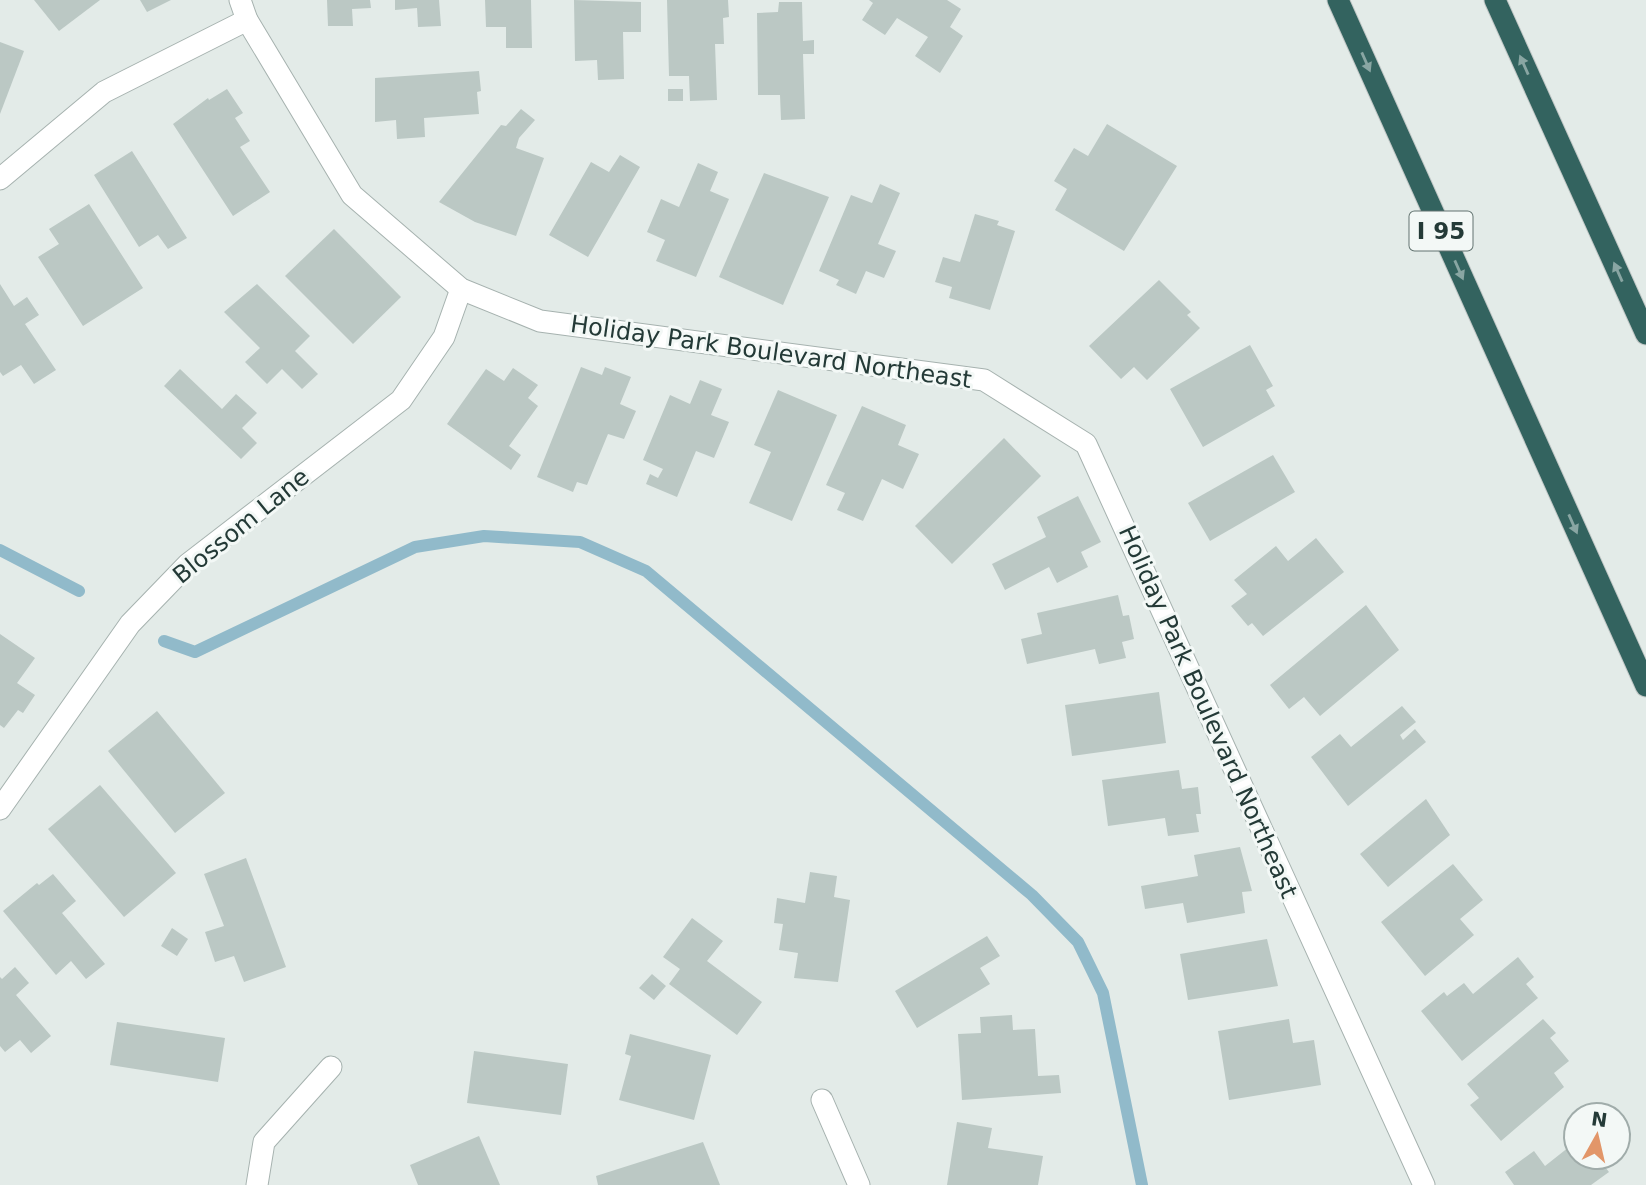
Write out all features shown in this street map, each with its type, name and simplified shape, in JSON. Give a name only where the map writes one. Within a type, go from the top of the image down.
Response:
[{"type":"highway","name":"I 95","points":[[1338,0],[1646,686]]},
{"type":"highway","points":[[1495,0],[1646,334]]},
{"type":"street","points":[[0,179],[104,93],[243,10]]},
{"type":"street","name":"Holiday Park Boulevard Northeast","points":[[243,10],[352,195],[461,289],[540,321],[984,380],[1086,444],[1424,1185]]},
{"type":"street","name":"Blossom Lane","points":[[0,808],[130,624],[188,564],[401,400],[444,338],[461,289]]},
{"type":"street","points":[[257,1185],[264,1142],[331,1068]]},
{"type":"street","points":[[822,1100],[859,1185]]},
{"type":"building","points":[[34,0],[100,0],[59,31]]},
{"type":"building","points":[[140,0],[171,0],[147,12]]},
{"type":"building","points":[[327,0],[370,0],[371,8],[352,9],[353,26],[328,26]]},
{"type":"building","points":[[395,0],[439,0],[441,26],[418,27],[417,8],[395,10]]},
{"type":"building","points":[[485,0],[531,0],[532,48],[506,48],[506,27],[486,27]]},
{"type":"building","points":[[574,0],[641,2],[641,32],[623,32],[624,79],[598,80],[597,60],[575,61]]},
{"type":"building","points":[[667,0],[728,0],[729,17],[723,18],[724,44],[715,44],[717,100],[690,101],[689,76],[669,76]]},
{"type":"building","points":[[869,0],[947,0],[961,9],[950,27],[963,36],[940,73],[915,56],[928,37],[897,18],[885,35],[862,20],[873,3]]},
{"type":"building","points":[[779,2],[802,2],[803,41],[814,40],[814,54],[803,54],[805,119],[781,120],[780,95],[758,95],[757,13],[778,12]]},
{"type":"building","points":[[0,42],[24,51],[0,114]]},
{"type":"building","points":[[479,71],[479,114],[424,118],[425,137],[397,139],[396,120],[375,122],[375,78]]},
{"type":"building","points":[[227,89],[243,113],[235,118],[250,141],[240,147],[270,192],[233,216],[173,124],[208,98],[209,100]]},
{"type":"building","points":[[668,89],[683,89],[683,101],[668,101]]},
{"type":"building","points":[[521,109],[535,120],[519,138],[516,148],[544,158],[516,236],[475,222],[439,202],[501,125],[506,126]]},
{"type":"building","points":[[1107,124],[1177,166],[1124,251],[1055,210],[1067,189],[1054,181],[1074,148],[1088,156]]},
{"type":"building","points":[[132,151],[187,238],[168,249],[158,235],[139,247],[94,175]]},
{"type":"building","points":[[620,155],[640,167],[588,257],[549,235],[591,162],[609,172]]},
{"type":"building","points":[[698,163],[718,172],[710,191],[729,199],[696,277],[656,261],[665,240],[647,232],[661,199],[679,207]]},
{"type":"building","points":[[764,173],[829,197],[783,305],[719,277]]},
{"type":"building","points":[[880,184],[900,193],[878,244],[896,251],[884,278],[866,271],[856,294],[836,285],[839,280],[819,271],[851,195],[872,203]]},
{"type":"building","points":[[89,204],[143,288],[83,326],[38,257],[59,244],[49,229]]},
{"type":"building","points":[[975,214],[999,221],[997,225],[1015,231],[990,310],[949,298],[952,287],[935,282],[943,257],[960,262]]},
{"type":"building","points":[[334,229],[401,297],[353,344],[285,276]]},
{"type":"building","points":[[1159,280],[1191,312],[1187,315],[1200,328],[1147,380],[1134,367],[1121,379],[1089,346]]},
{"type":"building","points":[[0,284],[14,306],[27,297],[39,315],[25,324],[56,370],[34,384],[21,365],[3,376],[0,372]]},
{"type":"building","points":[[257,284],[310,336],[295,351],[318,374],[302,389],[282,369],[267,384],[245,362],[260,348],[224,312]]},
{"type":"building","points":[[1250,345],[1273,386],[1266,390],[1275,406],[1203,447],[1170,389]]},
{"type":"building","points":[[581,367],[602,375],[605,367],[631,377],[620,404],[636,411],[624,439],[608,434],[587,485],[577,482],[573,492],[537,477]]},
{"type":"building","points":[[513,368],[538,385],[528,398],[538,406],[509,446],[521,455],[511,470],[447,424],[486,369],[504,381]]},
{"type":"building","points":[[180,369],[222,409],[236,394],[257,413],[242,428],[257,443],[241,459],[164,386]]},
{"type":"building","points":[[700,380],[722,389],[711,415],[729,422],[714,458],[696,451],[677,497],[646,484],[650,474],[658,478],[663,469],[643,460],[670,395],[690,404]]},
{"type":"building","points":[[778,390],[837,415],[792,521],[749,503],[771,452],[754,445]]},
{"type":"building","points":[[862,406],[906,425],[898,445],[919,454],[903,489],[882,479],[863,521],[837,510],[845,493],[826,485]]},
{"type":"building","points":[[1004,438],[1041,476],[952,564],[915,526]]},
{"type":"building","points":[[1273,455],[1295,492],[1210,541],[1188,503]]},
{"type":"building","points":[[1078,496],[1101,542],[1081,552],[1088,567],[1057,583],[1049,567],[1005,590],[992,564],[1046,537],[1037,517]]},
{"type":"building","points":[[1316,538],[1344,572],[1263,636],[1252,623],[1248,626],[1231,606],[1247,594],[1234,580],[1276,546],[1288,561]]},
{"type":"building","points":[[1118,595],[1123,616],[1129,615],[1134,639],[1122,642],[1126,658],[1099,664],[1095,649],[1027,664],[1021,639],[1042,634],[1037,613]]},
{"type":"building","points":[[1366,605],[1399,650],[1320,716],[1304,697],[1289,709],[1270,685]]},
{"type":"building","points":[[0,634],[35,658],[17,683],[35,695],[23,713],[18,710],[4,728],[0,725]]},
{"type":"building","points":[[1159,692],[1166,743],[1072,756],[1065,705]]},
{"type":"building","points":[[1402,706],[1416,722],[1400,735],[1403,740],[1415,729],[1426,742],[1348,806],[1311,757],[1340,734],[1351,747]]},
{"type":"building","points":[[157,711],[225,793],[175,833],[108,751]]},
{"type":"building","points":[[1179,770],[1182,789],[1198,787],[1201,814],[1196,814],[1199,832],[1168,836],[1165,818],[1108,826],[1102,780]]},
{"type":"building","points":[[100,785],[176,873],[124,917],[48,829]]},
{"type":"building","points":[[1426,799],[1450,835],[1388,887],[1360,854]]},
{"type":"building","points":[[1240,847],[1252,891],[1242,892],[1245,913],[1187,923],[1183,903],[1145,909],[1141,886],[1198,876],[1194,855]]},
{"type":"building","points":[[246,858],[286,967],[244,982],[234,956],[215,962],[205,932],[224,926],[204,874]]},
{"type":"building","points":[[1453,864],[1483,900],[1460,919],[1474,935],[1425,976],[1381,922]]},
{"type":"building","points":[[810,872],[837,876],[834,897],[850,900],[838,982],[794,978],[798,953],[779,950],[783,924],[774,923],[777,898],[805,903]]},
{"type":"building","points":[[53,874],[76,901],[62,913],[105,964],[86,979],[71,961],[56,975],[3,911],[37,883],[39,885]]},
{"type":"building","points":[[692,918],[723,941],[707,961],[762,1002],[737,1035],[669,984],[680,969],[663,957]]},
{"type":"building","points":[[172,928],[188,939],[177,956],[161,946]]},
{"type":"building","points":[[987,936],[1000,956],[980,968],[990,984],[917,1028],[895,991]]},
{"type":"building","points":[[1267,939],[1278,986],[1188,1000],[1180,954]]},
{"type":"building","points":[[1518,957],[1534,977],[1526,984],[1538,998],[1462,1061],[1421,1011],[1444,992],[1447,996],[1464,983],[1473,994]]},
{"type":"building","points":[[15,967],[29,983],[16,995],[51,1036],[31,1053],[20,1040],[5,1052],[0,1046],[0,977],[2,979]]},
{"type":"building","points":[[652,974],[666,986],[654,1000],[639,988]]},
{"type":"building","points":[[1012,1015],[1013,1030],[1035,1029],[1038,1076],[1059,1075],[1061,1093],[962,1100],[958,1034],[981,1033],[980,1017]]},
{"type":"building","points":[[1289,1019],[1293,1043],[1314,1040],[1321,1085],[1229,1100],[1218,1031]]},
{"type":"building","points":[[1543,1019],[1556,1033],[1550,1038],[1569,1061],[1554,1073],[1564,1087],[1501,1141],[1470,1105],[1479,1098],[1467,1084]]},
{"type":"building","points":[[117,1022],[225,1038],[218,1082],[110,1065]]},
{"type":"building","points":[[630,1034],[711,1055],[694,1120],[619,1100],[631,1056],[625,1054]]},
{"type":"building","points":[[474,1051],[568,1064],[561,1115],[467,1103]]},
{"type":"building","points":[[957,1122],[992,1128],[988,1148],[1043,1156],[1038,1185],[947,1185]]},
{"type":"building","points":[[479,1136],[500,1185],[418,1185],[410,1165]]},
{"type":"building","points":[[703,1142],[720,1185],[598,1185],[596,1176]]},
{"type":"building","points":[[1534,1151],[1545,1166],[1562,1153],[1562,1171],[1609,1172],[1591,1185],[1514,1185],[1505,1172]]},
{"type":"waterway","points":[[164,641],[195,652],[415,547],[484,536],[580,542],[646,571],[1032,895],[1078,942],[1103,993],[1142,1185]]},
{"type":"waterway","points":[[0,550],[79,591]]}]
